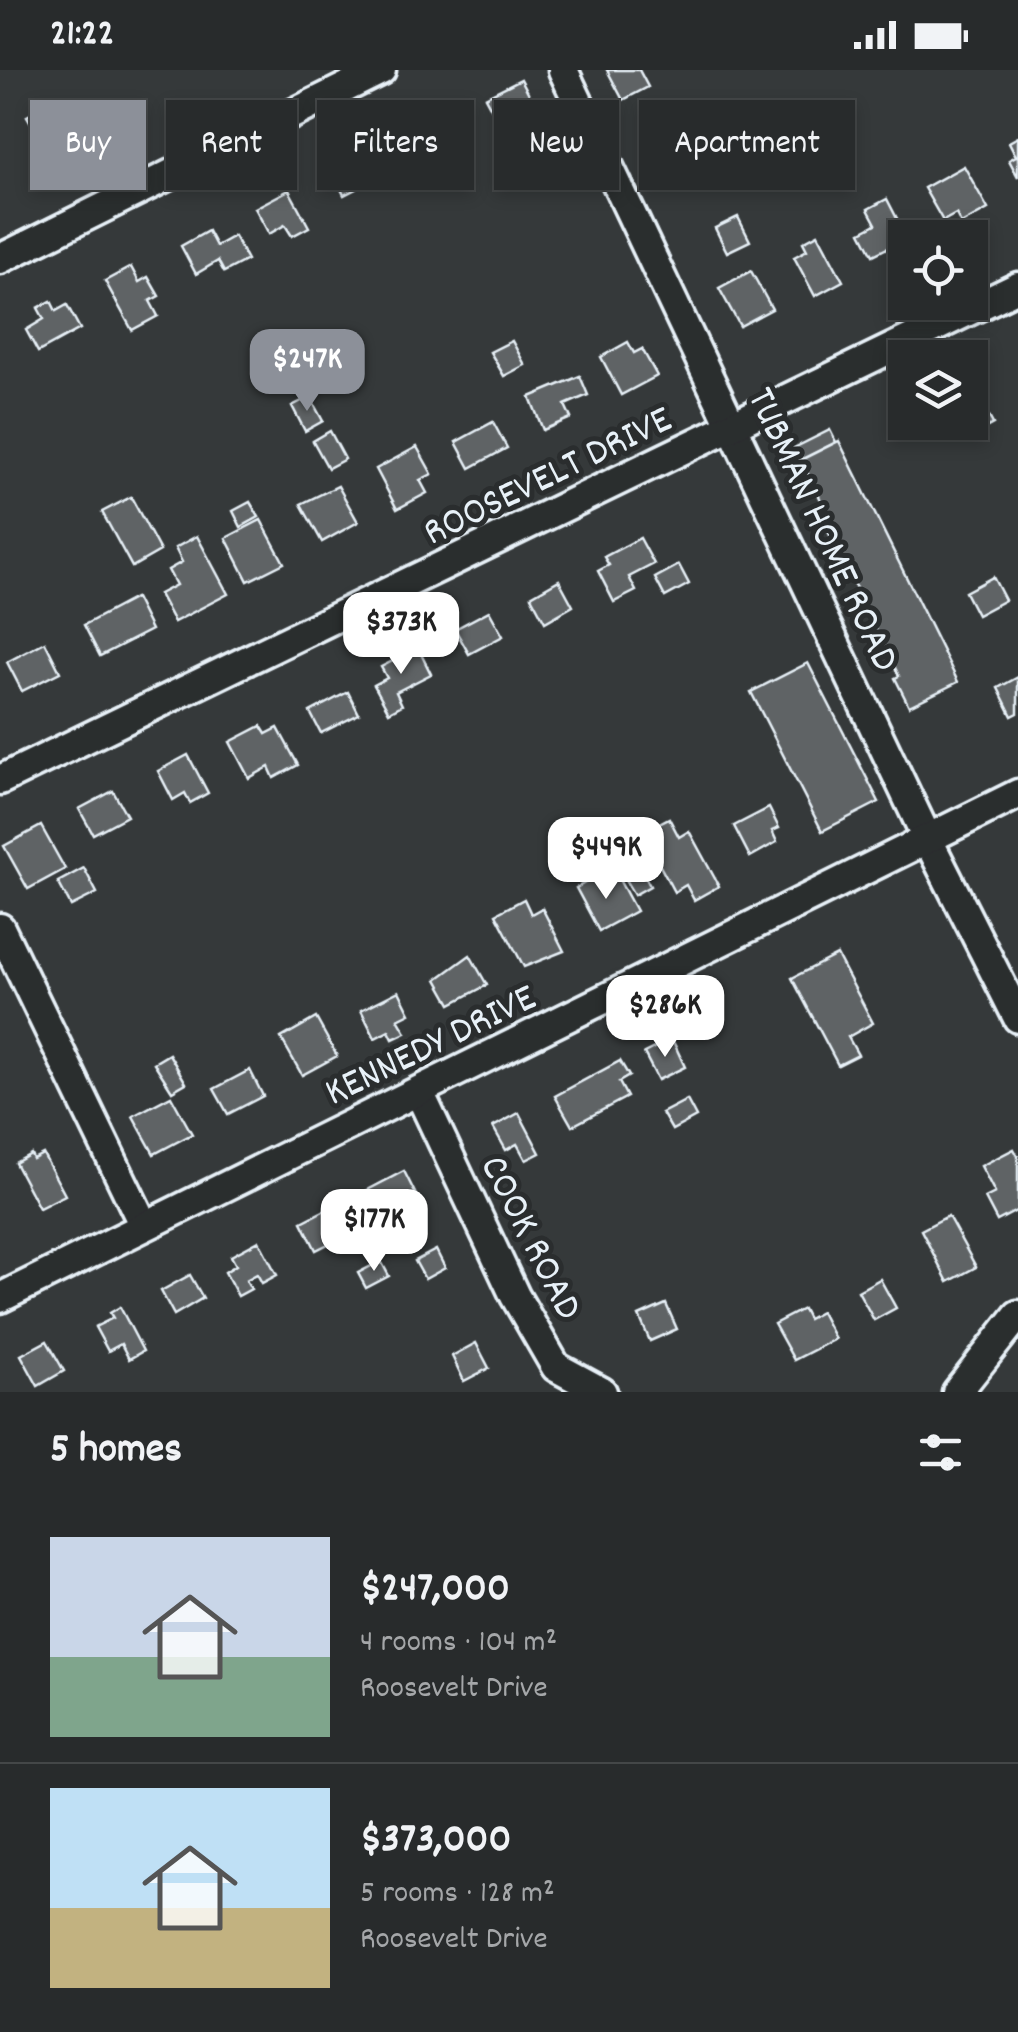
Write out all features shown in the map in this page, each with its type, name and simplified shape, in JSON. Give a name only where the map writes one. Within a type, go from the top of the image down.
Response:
[{"type":"street","points":[[0,258],[382,70]]},
{"type":"street","name":"TUBMAN HOME ROAD","points":[[563,70],[926,838],[1018,1018]]},
{"type":"street","name":"ROOSEVELT DRIVE","points":[[0,780],[1018,287]]},
{"type":"street","name":"KENNEDY DRIVE","points":[[0,1298],[1018,794]]},
{"type":"street","points":[[0,928],[144,1226]]},
{"type":"street","name":"COOK ROAD","points":[[419,1092],[515,1296],[556,1367],[602,1392]]},
{"type":"street","points":[[957,1392],[1018,1316]]},
{"type":"building","points":[[607,70],[639,70],[648,87],[623,100]]},
{"type":"building","points":[[521,79],[532,100],[494,100],[494,114],[485,97]]},
{"type":"building","points":[[1018,137],[1018,177],[1009,160],[1016,156],[1009,142]]},
{"type":"building","points":[[964,166],[988,209],[968,220],[959,220],[956,214],[942,220],[924,188]]},
{"type":"building","points":[[289,190],[309,227],[292,236],[285,225],[269,234],[255,208]]},
{"type":"building","points":[[887,199],[898,220],[888,220],[888,248],[873,255],[861,232],[876,224],[868,209]]},
{"type":"building","points":[[738,217],[750,241],[727,252],[715,228]]},
{"type":"building","points":[[208,231],[216,246],[234,236],[247,260],[224,272],[218,261],[196,274],[181,246]]},
{"type":"building","points":[[818,234],[843,281],[815,296],[794,257],[807,250],[803,242]]},
{"type":"building","points":[[131,267],[139,282],[148,277],[159,296],[150,301],[158,316],[132,330],[105,281]]},
{"type":"building","points":[[751,271],[772,309],[740,326],[719,288]]},
{"type":"building","points":[[51,301],[56,311],[67,305],[80,329],[38,352],[26,330],[44,319],[38,308]]},
{"type":"building","points":[[512,341],[525,365],[504,376],[490,352]]},
{"type":"building","points":[[628,342],[634,353],[642,349],[657,376],[621,395],[601,357]]},
{"type":"building","points":[[580,376],[588,395],[565,405],[571,418],[543,430],[530,397]]},
{"type":"building","points":[[310,397],[323,421],[305,431],[292,406]]},
{"type":"building","points":[[493,422],[507,448],[470,468],[456,442]]},
{"type":"building","points":[[830,430],[836,442],[794,463],[788,451]]},
{"type":"building","points":[[330,431],[345,459],[328,468],[313,441]]},
{"type":"building","points":[[839,441],[958,682],[909,706],[895,678],[899,676],[821,517],[828,514],[801,460]]},
{"type":"building","points":[[417,447],[432,474],[420,480],[427,493],[397,509],[376,469]]},
{"type":"building","points":[[338,486],[358,522],[322,542],[301,504]]},
{"type":"building","points":[[131,497],[160,551],[132,567],[102,512]]},
{"type":"building","points":[[250,502],[259,517],[241,527],[233,511]]},
{"type":"building","points":[[261,520],[284,563],[248,581],[226,538]]},
{"type":"building","points":[[197,536],[228,594],[174,622],[159,594],[176,585],[168,570],[182,562],[175,548]]},
{"type":"building","points":[[640,538],[654,564],[629,577],[636,591],[614,602],[598,571],[609,565],[604,557]]},
{"type":"building","points":[[679,565],[689,584],[665,597],[655,578]]},
{"type":"building","points":[[993,577],[1005,600],[977,615],[965,592]]},
{"type":"building","points":[[559,580],[573,606],[545,622],[531,596]]},
{"type":"building","points":[[135,598],[151,630],[100,656],[84,625]]},
{"type":"building","points":[[489,611],[503,636],[469,654],[455,629]]},
{"type":"building","points":[[45,642],[60,672],[22,691],[7,662]]},
{"type":"building","points":[[418,648],[431,674],[396,692],[402,705],[389,712],[374,685],[387,678],[381,667]]},
{"type":"building","points":[[808,663],[879,802],[822,831],[751,692]]},
{"type":"building","points":[[1018,677],[1018,713],[1012,716],[998,688]]},
{"type":"building","points":[[348,692],[359,714],[321,733],[310,712]]},
{"type":"building","points":[[261,726],[266,734],[278,728],[298,765],[274,778],[269,767],[249,778],[230,742]]},
{"type":"building","points":[[188,755],[208,793],[190,803],[185,793],[173,800],[158,771]]},
{"type":"building","points":[[113,791],[127,816],[93,834],[79,809]]},
{"type":"building","points":[[769,808],[779,828],[772,831],[777,842],[750,857],[734,826]]},
{"type":"building","points":[[669,818],[679,837],[689,831],[719,886],[694,900],[686,885],[674,892],[642,832]]},
{"type":"building","points":[[41,826],[65,869],[28,889],[4,846]]},
{"type":"building","points":[[640,867],[650,886],[634,895],[623,876]]},
{"type":"building","points":[[84,868],[97,893],[71,906],[58,882]]},
{"type":"building","points":[[617,876],[636,911],[599,931],[576,888],[594,878],[598,886]]},
{"type":"building","points":[[524,899],[531,914],[542,908],[564,951],[524,967],[496,914]]},
{"type":"building","points":[[470,955],[487,985],[451,1004],[437,979]]},
{"type":"building","points":[[837,955],[873,1023],[848,1037],[858,1055],[838,1065],[792,978]]},
{"type":"building","points":[[399,991],[410,1013],[398,1019],[406,1033],[393,1039],[389,1031],[375,1038],[361,1010]]},
{"type":"building","points":[[316,1018],[337,1056],[302,1075],[281,1038]]},
{"type":"building","points":[[672,1039],[685,1067],[658,1080],[644,1053]]},
{"type":"building","points":[[169,1054],[186,1083],[172,1091],[154,1063]]},
{"type":"building","points":[[620,1061],[629,1076],[619,1082],[627,1097],[572,1126],[555,1096]]},
{"type":"building","points":[[250,1070],[263,1096],[228,1114],[214,1089]]},
{"type":"building","points":[[171,1096],[192,1134],[154,1154],[133,1116]]},
{"type":"building","points":[[687,1100],[696,1117],[672,1130],[662,1113]]},
{"type":"building","points":[[519,1113],[540,1153],[526,1160],[517,1144],[506,1150],[493,1127]]},
{"type":"building","points":[[1014,1149],[1018,1156],[1018,1210],[997,1221],[985,1198],[995,1193],[981,1166]]},
{"type":"building","points":[[31,1154],[33,1159],[43,1154],[65,1195],[39,1208],[15,1163]]},
{"type":"building","points":[[404,1171],[418,1199],[376,1220],[362,1193]]},
{"type":"building","points":[[335,1205],[342,1217],[334,1221],[342,1237],[316,1250],[302,1222]]},
{"type":"building","points":[[948,1216],[976,1267],[948,1282],[921,1230]]},
{"type":"building","points":[[259,1241],[277,1275],[262,1283],[257,1274],[246,1280],[251,1289],[238,1296],[225,1272],[236,1265],[231,1256]]},
{"type":"building","points":[[436,1250],[445,1268],[425,1279],[415,1261]]},
{"type":"building","points":[[381,1261],[389,1276],[366,1288],[358,1273]]},
{"type":"building","points":[[190,1275],[203,1298],[174,1315],[161,1291]]},
{"type":"building","points":[[880,1279],[896,1308],[874,1320],[858,1291]]},
{"type":"building","points":[[666,1304],[677,1329],[650,1341],[639,1316]]},
{"type":"building","points":[[120,1307],[143,1351],[129,1359],[121,1344],[108,1351],[95,1327],[113,1318],[110,1313]]},
{"type":"building","points":[[803,1309],[808,1319],[821,1312],[835,1339],[794,1360],[774,1324]]},
{"type":"building","points":[[47,1341],[64,1371],[38,1386],[21,1355]]},
{"type":"building","points":[[476,1343],[489,1368],[464,1381],[452,1356]]}]
